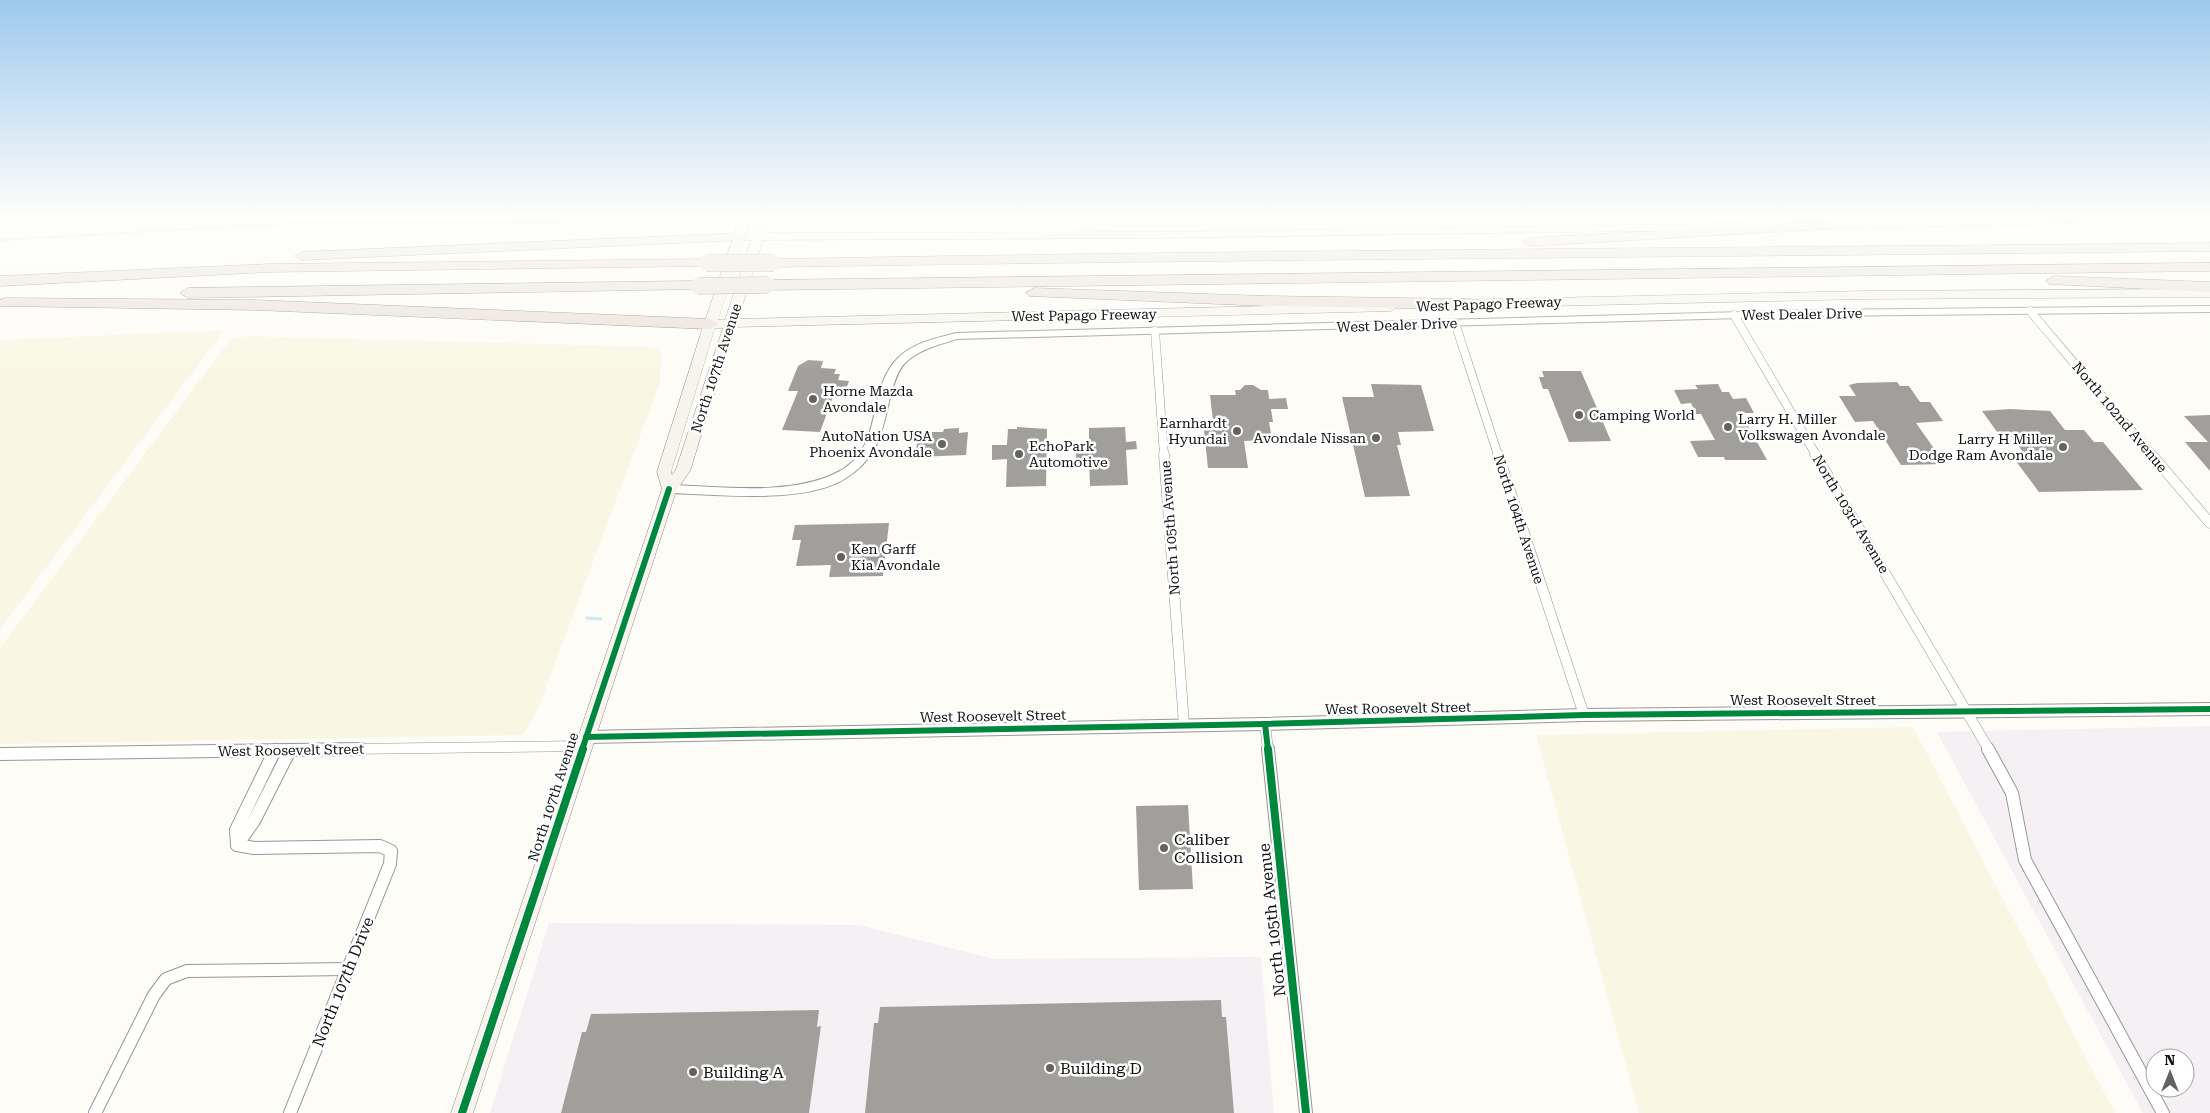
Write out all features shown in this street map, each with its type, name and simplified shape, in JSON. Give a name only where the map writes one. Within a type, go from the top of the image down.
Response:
[{"type":"highway","points":[[175,271],[207,267]]},
{"type":"highway","points":[[0,281],[175,271],[444,267]]},
{"type":"highway","points":[[3,303],[220,292],[2210,267]]},
{"type":"highway","points":[[1801,271],[1860,278],[2026,280],[2210,287]]},
{"type":"highway","points":[[796,284],[881,292],[977,291],[1267,301],[1471,304]]},
{"type":"highway","points":[[3,303],[256,306],[710,324]]},
{"type":"main road","name":"North 107th Avenue","points":[[669,489],[664,472],[729,267]]},
{"type":"main road","name":"North 107th Avenue","points":[[462,1113],[669,489],[683,471],[749,267]]},
{"type":"main road","name":"West Papago Freeway","points":[[710,324],[1922,294],[2210,293]]},
{"type":"street","name":"West Dealer Drive","points":[[669,489],[788,489],[813,485],[842,475],[866,457],[873,446],[879,428],[887,380],[897,364],[913,351],[935,341],[956,336],[1734,315],[2210,310]]},
{"type":"street","name":"North 102nd Avenue","points":[[2030,311],[2210,523]]},
{"type":"street","name":"North 103rd Avenue","points":[[1734,315],[1968,712],[2012,793],[2025,860],[2032,876],[2163,1113]]},
{"type":"street","name":"North 104th Avenue","points":[[1455,323],[1584,714]]},
{"type":"street","name":"North 105th Avenue","points":[[1155,331],[1184,724]]},
{"type":"street","name":"West Roosevelt Street","points":[[0,754],[290,750],[1584,714],[1968,712],[2210,708]]},
{"type":"street","name":"North 105th Avenue","points":[[1265,724],[1306,1113]]},
{"type":"street","points":[[237,845],[236,830],[275,750]]},
{"type":"street","points":[[237,845],[258,813],[290,750]]},
{"type":"street","points":[[244,813],[258,813]]},
{"type":"street","name":"North 107th Drive","points":[[237,845],[254,848],[380,846],[391,851],[390,864],[290,1113]]},
{"type":"street","points":[[95,1113],[154,995],[166,979],[187,971],[348,969]]},
{"type":"shaded area","points":[[224,330],[0,629],[0,340]]},
{"type":"shaded area","points":[[249,336],[649,347],[661,351],[660,383],[539,706],[523,735],[0,744],[0,648],[227,344],[234,338]]},
{"type":"shaded area","points":[[2210,726],[2210,1113],[2143,1113],[1937,732]]},
{"type":"shaded area","points":[[1913,727],[2115,1113],[1639,1113],[1536,735]]},
{"type":"shaded area","points":[[549,923],[859,925],[994,959],[1261,957],[1274,1113],[490,1113]]},
{"type":"building","name":"Horne Mazda Avondale","points":[[808,360],[823,361],[821,368],[836,369],[834,374],[840,374],[838,380],[849,381],[844,395],[834,394],[820,432],[782,430],[798,391],[788,391],[798,366]]},
{"type":"building","name":"Camping World","points":[[1542,371],[1581,371],[1611,441],[1569,442],[1548,389],[1543,389],[1539,377],[1544,377]]},
{"type":"building","points":[[1897,382],[1900,386],[1909,386],[1920,402],[1930,402],[1943,421],[1916,423],[1945,464],[1901,465],[1873,421],[1855,422],[1839,396],[1856,396],[1849,385],[1857,383]]},
{"type":"building","name":"Avondale Nissan","points":[[1371,384],[1421,385],[1434,431],[1398,432],[1401,445],[1397,445],[1410,496],[1365,497],[1342,397],[1374,397]]},
{"type":"building","name":"Larry H. Miller Volkswagen Avondale","points":[[1718,384],[1722,392],[1729,392],[1733,399],[1746,398],[1754,413],[1741,413],[1767,460],[1725,460],[1724,457],[1698,457],[1690,441],[1715,440],[1701,414],[1696,414],[1691,403],[1681,404],[1674,390],[1698,389],[1695,385]]},
{"type":"building","name":"Earnhardt Hyundai","points":[[1245,385],[1253,385],[1261,390],[1268,390],[1269,399],[1286,398],[1288,409],[1271,409],[1273,422],[1269,422],[1272,440],[1244,441],[1248,468],[1208,468],[1203,421],[1213,421],[1210,395],[1236,395],[1235,390],[1240,390]]},
{"type":"building","name":"Larry H Miller Dodge Ram Avondale","points":[[2010,409],[2050,411],[2065,430],[2084,430],[2094,442],[2103,442],[2143,490],[2039,492],[2009,452],[2023,452],[2011,436],[2000,436],[1982,411]]},
{"type":"building","points":[[2210,415],[2210,471],[2185,442],[2208,442],[2184,416]]},
{"type":"building","name":"EchoPark Automotive","points":[[1017,427],[1047,429],[1046,486],[1006,487],[1007,459],[992,460],[992,445],[1007,445],[1008,429],[1017,429]]},
{"type":"building","points":[[1125,427],[1126,442],[1136,441],[1137,449],[1126,450],[1128,485],[1090,486],[1089,458],[1076,458],[1076,442],[1089,442],[1089,428]]},
{"type":"building","name":"AutoNation USA Phoenix Avondale","points":[[959,428],[959,433],[968,432],[966,455],[915,457],[917,443],[931,442],[932,432],[943,432],[944,429]]},
{"type":"building","name":"Ken Garff Kia Avondale","points":[[889,523],[883,576],[829,577],[831,565],[796,566],[801,540],[792,540],[795,525]]},
{"type":"building","name":"Caliber Collision","points":[[1188,805],[1193,889],[1139,890],[1136,806]]},
{"type":"building","name":"Building D","points":[[1221,1000],[1222,1017],[1226,1017],[1234,1113],[865,1113],[874,1023],[878,1023],[880,1007]]},
{"type":"building","name":"Building A","points":[[819,1010],[817,1027],[821,1026],[809,1113],[561,1113],[582,1032],[586,1032],[591,1014]]},
{"type":"waterway","points":[[587,618],[601,619]]},
{"type":"cycle path","points":[[462,1113],[669,489]]},
{"type":"cycle path","points":[[586,737],[1265,724],[1584,715],[2210,709]]},
{"type":"cycle path","points":[[1265,724],[1306,1113]]},
{"type":"place","name":"Horne Mazda Avondale","points":[[813,399]]},
{"type":"place","name":"Camping World","points":[[1579,415]]},
{"type":"place","name":"Larry H. Miller Volkswagen Avondale","points":[[1728,427]]},
{"type":"place","name":"Earnhardt Hyundai","points":[[1237,431]]},
{"type":"place","name":"Avondale Nissan","points":[[1376,438]]},
{"type":"place","name":"AutoNation USA Phoenix Avondale","points":[[942,444]]},
{"type":"place","name":"Larry H Miller Dodge Ram Avondale","points":[[2063,447]]},
{"type":"place","name":"EchoPark Automotive","points":[[1019,454]]},
{"type":"place","name":"Ken Garff Kia Avondale","points":[[841,557]]},
{"type":"place","name":"Caliber Collision","points":[[1164,848]]},
{"type":"place","name":"Building D","points":[[1050,1068]]},
{"type":"place","name":"Building A","points":[[693,1072]]}]
